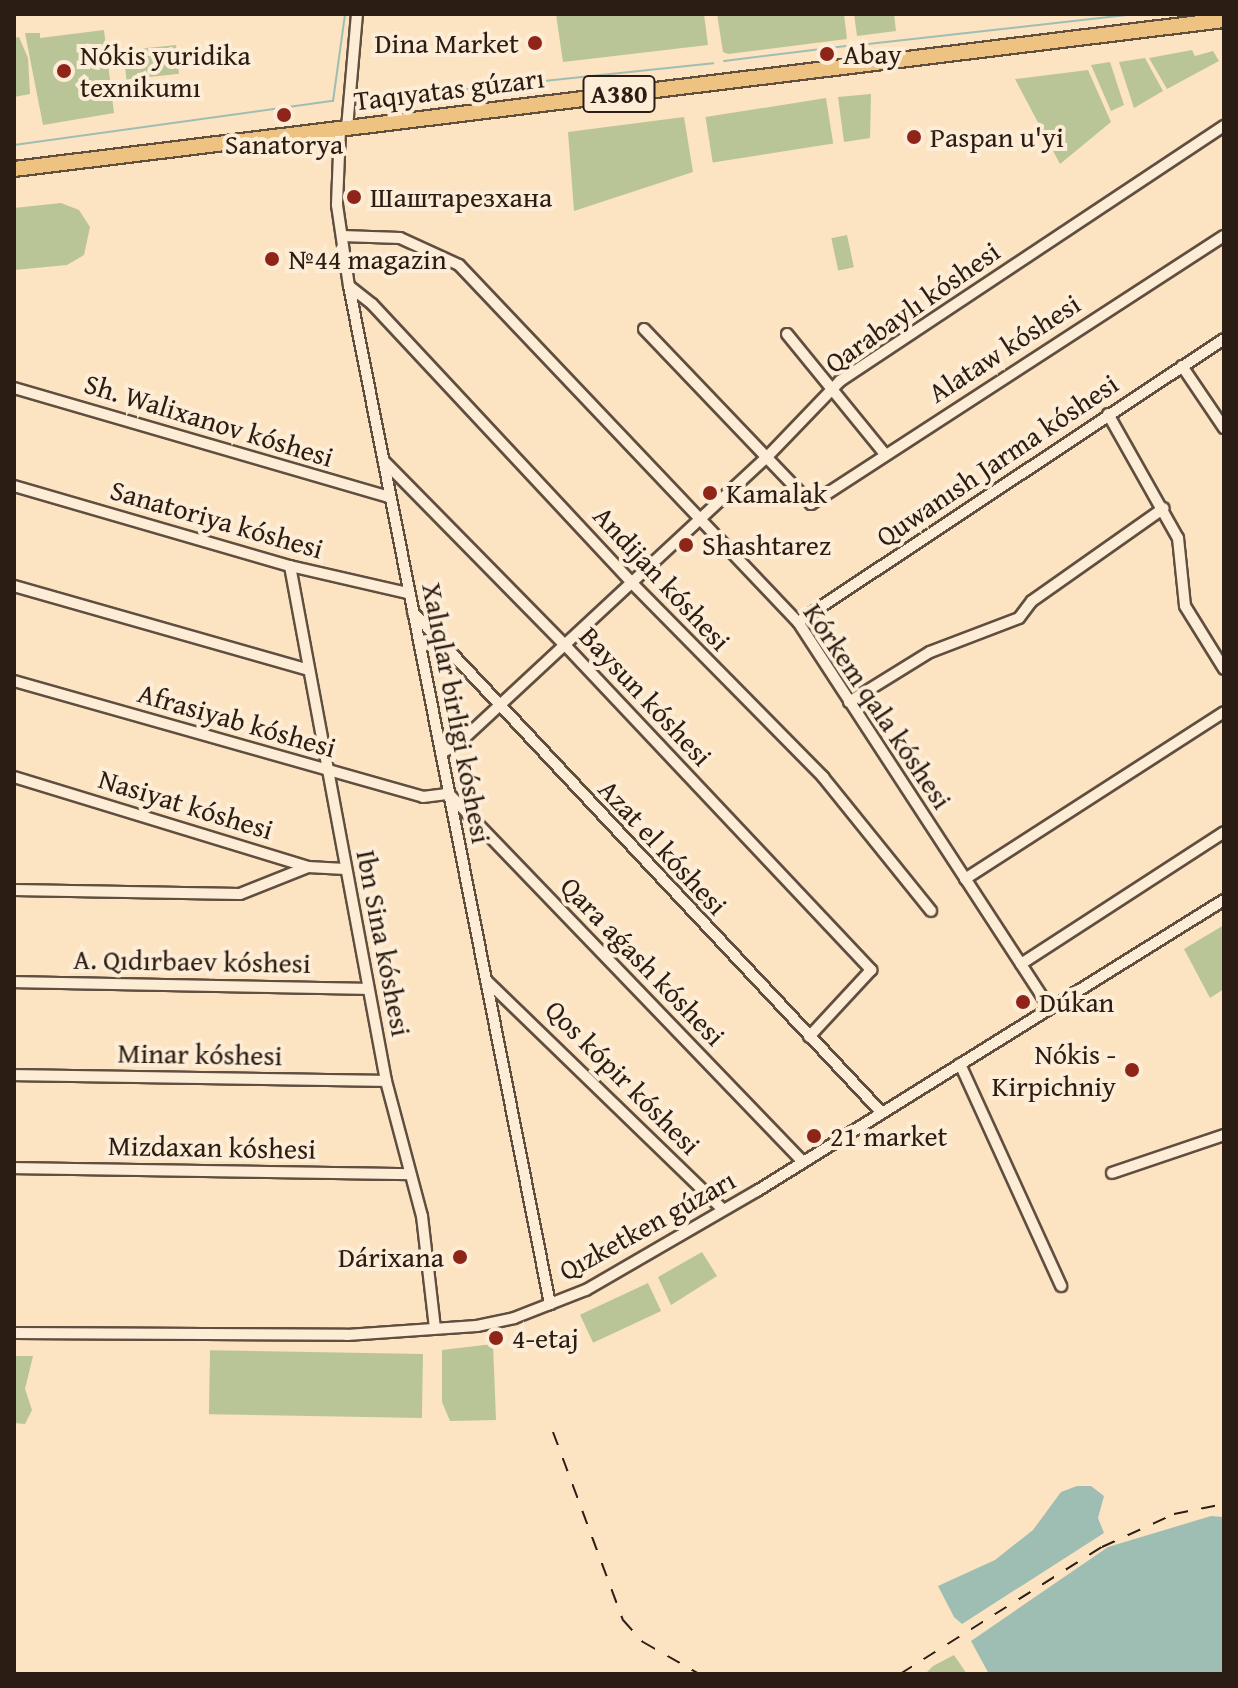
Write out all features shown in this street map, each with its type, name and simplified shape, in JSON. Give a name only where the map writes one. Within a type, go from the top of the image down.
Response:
[{"type":"highway","name":"Taqıyatas gúzarı","points":[[14,169],[1224,20]]},
{"type":"street","name":"Xalıqlar birligi kóshesi","points":[[357,14],[344,128],[342,236],[349,286],[550,1304]]},
{"type":"street","name":"Qarabaylı kóshesi","points":[[441,753],[498,706],[766,458],[832,391],[1224,126]]},
{"type":"street","name":"Kórkem qala kóshesi","points":[[342,236],[400,238],[459,265],[798,622],[1050,1008]]},
{"type":"street","name":"Alataw kóshesi","points":[[766,458],[811,504],[884,453],[1224,236]]},
{"type":"street","name":"Andijan kóshesi","points":[[349,286],[372,304],[631,582],[823,777],[931,911]]},
{"type":"street","points":[[644,329],[766,458]]},
{"type":"street","points":[[787,334],[884,453]]},
{"type":"street","name":"Quwanısh Jarma kóshesi","points":[[798,622],[1224,339]]},
{"type":"street","points":[[1182,366],[1224,428]]},
{"type":"street","name":"Sh. Walixanov kóshesi","points":[[14,388],[390,497]]},
{"type":"street","points":[[1108,414],[1164,508],[1183,554],[1185,606],[1224,669]]},
{"type":"street","name":"Baysun kóshesi","points":[[382,459],[564,644],[871,970],[809,1037]]},
{"type":"street","name":"Sanatoriya kóshesi","points":[[14,486],[290,566],[408,593]]},
{"type":"street","points":[[849,702],[930,652],[1019,618],[1032,601],[1164,508]]},
{"type":"street","name":"Ibn Sina kóshesi","points":[[290,566],[306,669],[386,1081],[422,1216],[435,1328]]},
{"type":"street","points":[[14,586],[306,669]]},
{"type":"street","name":"Azat el kóshesi","points":[[412,611],[882,1113]]},
{"type":"street","name":"Afrasiyab kóshesi","points":[[14,681],[423,797],[449,794]]},
{"type":"street","points":[[965,879],[1224,712]]},
{"type":"street","name":"Nasiyat kóshesi","points":[[14,777],[308,867],[345,869]]},
{"type":"street","name":"Qara aǵash kóshesi","points":[[449,794],[803,1162]]},
{"type":"street","points":[[1021,964],[1224,832]]},
{"type":"street","points":[[14,890],[240,894],[308,867]]},
{"type":"street","name":"Qızketken gúzarı","points":[[14,1333],[347,1335],[477,1326],[550,1304],[586,1290],[723,1210],[1224,900]]},
{"type":"street","name":"Qos kópir kóshesi","points":[[486,980],[723,1210]]},
{"type":"street","name":"A. Qıdırbaev kóshesi","points":[[14,982],[368,989]]},
{"type":"street","points":[[960,1064],[1061,1286]]},
{"type":"street","name":"Minar kóshesi","points":[[14,1075],[386,1081]]},
{"type":"street","points":[[1112,1173],[1224,1135]]},
{"type":"street","name":"Mizdaxan kóshesi","points":[[14,1168],[409,1174]]},
{"type":"green space","points":[[556,14],[704,14],[708,45],[563,62]]},
{"type":"green space","points":[[717,14],[844,14],[847,39],[728,54],[723,52]]},
{"type":"green space","points":[[854,14],[894,14],[896,31],[857,36]]},
{"type":"green space","points":[[104,30],[114,113],[43,125],[25,33],[40,33],[40,38]]},
{"type":"green space","points":[[19,37],[28,58],[30,94],[14,97],[14,38]]},
{"type":"green space","points":[[176,45],[179,74],[126,79],[123,51]]},
{"type":"green space","points":[[1192,50],[1195,56],[1213,51],[1219,61],[1167,89],[1149,58]]},
{"type":"green space","points":[[1145,58],[1163,91],[1134,108],[1119,62]]},
{"type":"green space","points":[[1110,62],[1124,105],[1111,111],[1091,65]]},
{"type":"green space","points":[[1088,70],[1111,122],[1060,164],[1015,79]]},
{"type":"green space","points":[[871,94],[870,138],[844,142],[838,97]]},
{"type":"green space","points":[[826,98],[833,143],[713,163],[706,117]]},
{"type":"green space","points":[[684,117],[693,172],[574,211],[568,132]]},
{"type":"green space","points":[[61,203],[79,210],[90,227],[84,255],[67,265],[14,270],[14,208]]},
{"type":"green space","points":[[847,235],[854,267],[838,271],[831,238]]},
{"type":"green space","points":[[1224,925],[1224,989],[1210,998],[1184,949]]},
{"type":"green space","points":[[702,1252],[717,1276],[671,1305],[658,1277]]},
{"type":"green space","points":[[648,1283],[661,1311],[593,1343],[580,1315]]},
{"type":"green space","points":[[493,1344],[496,1420],[450,1421],[442,1402],[442,1350]]},
{"type":"green space","points":[[210,1350],[423,1354],[422,1418],[209,1414]]},
{"type":"green space","points":[[14,1356],[33,1356],[25,1389],[32,1410],[25,1424],[14,1423]]},
{"type":"green space","points":[[954,1655],[967,1674],[925,1674],[933,1666]]},
{"type":"water","points":[[1077,1486],[1091,1486],[1104,1496],[1098,1518],[1104,1533],[962,1624],[954,1617],[938,1586],[995,1560],[1033,1530],[1061,1492]]},
{"type":"water","points":[[1211,1516],[1224,1517],[1224,1674],[989,1674],[971,1641],[1108,1547]]},
{"type":"waterway","points":[[14,145],[333,101],[345,14]]},
{"type":"waterway","points":[[859,45],[1135,14]]},
{"type":"waterway","points":[[724,61],[846,46]]},
{"type":"waterway","points":[[363,100],[713,63]]},
{"type":"railway","points":[[553,1432],[623,1620],[643,1642],[699,1674]]},
{"type":"railway","points":[[900,1674],[1102,1547],[1174,1514],[1224,1504]]},
{"type":"place","name":"Dina Market","points":[[535,43]]},
{"type":"place","name":"Abay","points":[[827,54]]},
{"type":"place","name":"Nókis yuridika texnikumı","points":[[64,71]]},
{"type":"place","name":"Sanatorya","points":[[284,115]]},
{"type":"place","name":"Paspan u'yi","points":[[914,137]]},
{"type":"place","name":"Шаштарезхана","points":[[354,197]]},
{"type":"place","name":"№44 magazin","points":[[272,259]]},
{"type":"place","name":"Kamalak","points":[[710,493]]},
{"type":"place","name":"Shashtarez","points":[[686,545]]},
{"type":"place","name":"Dúkan","points":[[1023,1002]]},
{"type":"place","name":"Nókis - Kirpichniy","points":[[1132,1070]]},
{"type":"place","name":"21 market","points":[[814,1136]]},
{"type":"place","name":"Dárixana","points":[[460,1257]]},
{"type":"place","name":"4-etaj","points":[[496,1338]]}]
